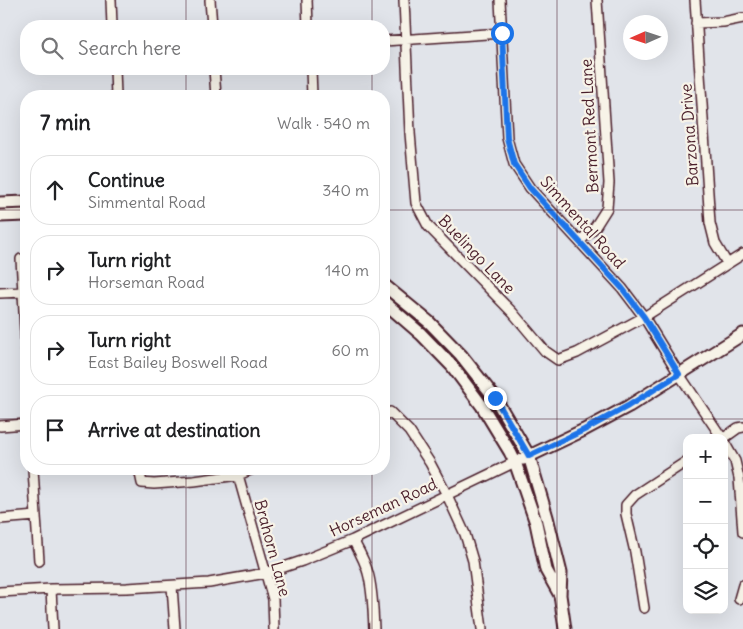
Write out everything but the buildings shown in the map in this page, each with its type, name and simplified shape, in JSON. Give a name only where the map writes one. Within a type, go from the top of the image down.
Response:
[{"type":"street","points":[[111,0],[112,20]]},
{"type":"street","points":[[210,0],[212,20]]},
{"type":"street","points":[[307,0],[308,20]]},
{"type":"street","name":"Buelingo Lane","points":[[404,0],[416,203],[428,226],[513,313],[545,352],[558,360],[577,353],[644,317]]},
{"type":"street","name":"Simmental Road","points":[[500,0],[507,138],[514,164],[530,188],[622,288],[644,317],[679,374],[720,434]]},
{"type":"street","name":"Bermont Red Lane","points":[[580,241],[595,228],[607,208],[609,183],[597,0]]},
{"type":"street","name":"Barzona Drive","points":[[695,0],[710,223],[714,243],[727,263]]},
{"type":"street","points":[[696,23],[723,22],[743,18]]},
{"type":"street","points":[[390,41],[502,33]]},
{"type":"street","points":[[114,75],[116,90]]},
{"type":"street","points":[[214,75],[216,90]]},
{"type":"street","points":[[311,75],[312,90]]},
{"type":"street","points":[[0,203],[20,202]]},
{"type":"street","points":[[0,216],[20,215]]},
{"type":"street","points":[[644,317],[743,254]]},
{"type":"street","points":[[390,290],[429,322],[461,355],[495,398],[529,456],[561,573],[560,595],[565,629]]},
{"type":"street","points":[[0,293],[20,292]]},
{"type":"street","points":[[390,307],[421,334],[452,366],[482,406],[516,462],[536,523],[546,570],[560,595]]},
{"type":"street","name":"Horseman Road","points":[[0,592],[172,586],[209,583],[266,574],[353,540],[584,430],[628,406],[743,334]]},
{"type":"street","points":[[390,416],[408,431],[430,463],[448,495],[465,534],[473,561],[482,629]]},
{"type":"street","points":[[0,426],[20,424]]},
{"type":"street","points":[[728,435],[743,427]]},
{"type":"street","points":[[728,449],[735,461],[739,478],[743,532]]},
{"type":"street","points":[[644,608],[635,552],[626,514],[626,505],[636,495],[683,465]]},
{"type":"street","points":[[33,475],[39,561]]},
{"type":"street","points":[[140,475],[142,483],[154,484],[238,475]]},
{"type":"street","name":"Brahorn Lane","points":[[238,475],[273,599],[274,629]]},
{"type":"street","points":[[0,519],[36,516]]},
{"type":"street","points":[[353,540],[368,572],[374,629]]},
{"type":"street","points":[[739,599],[743,585]]},
{"type":"street","points":[[172,586],[175,629]]},
{"type":"street","points":[[51,589],[53,629]]},
{"type":"route","points":[[495,398],[529,456],[584,430],[628,406],[679,374],[644,317],[622,288],[530,188],[514,164],[507,138],[502,33]]}]
